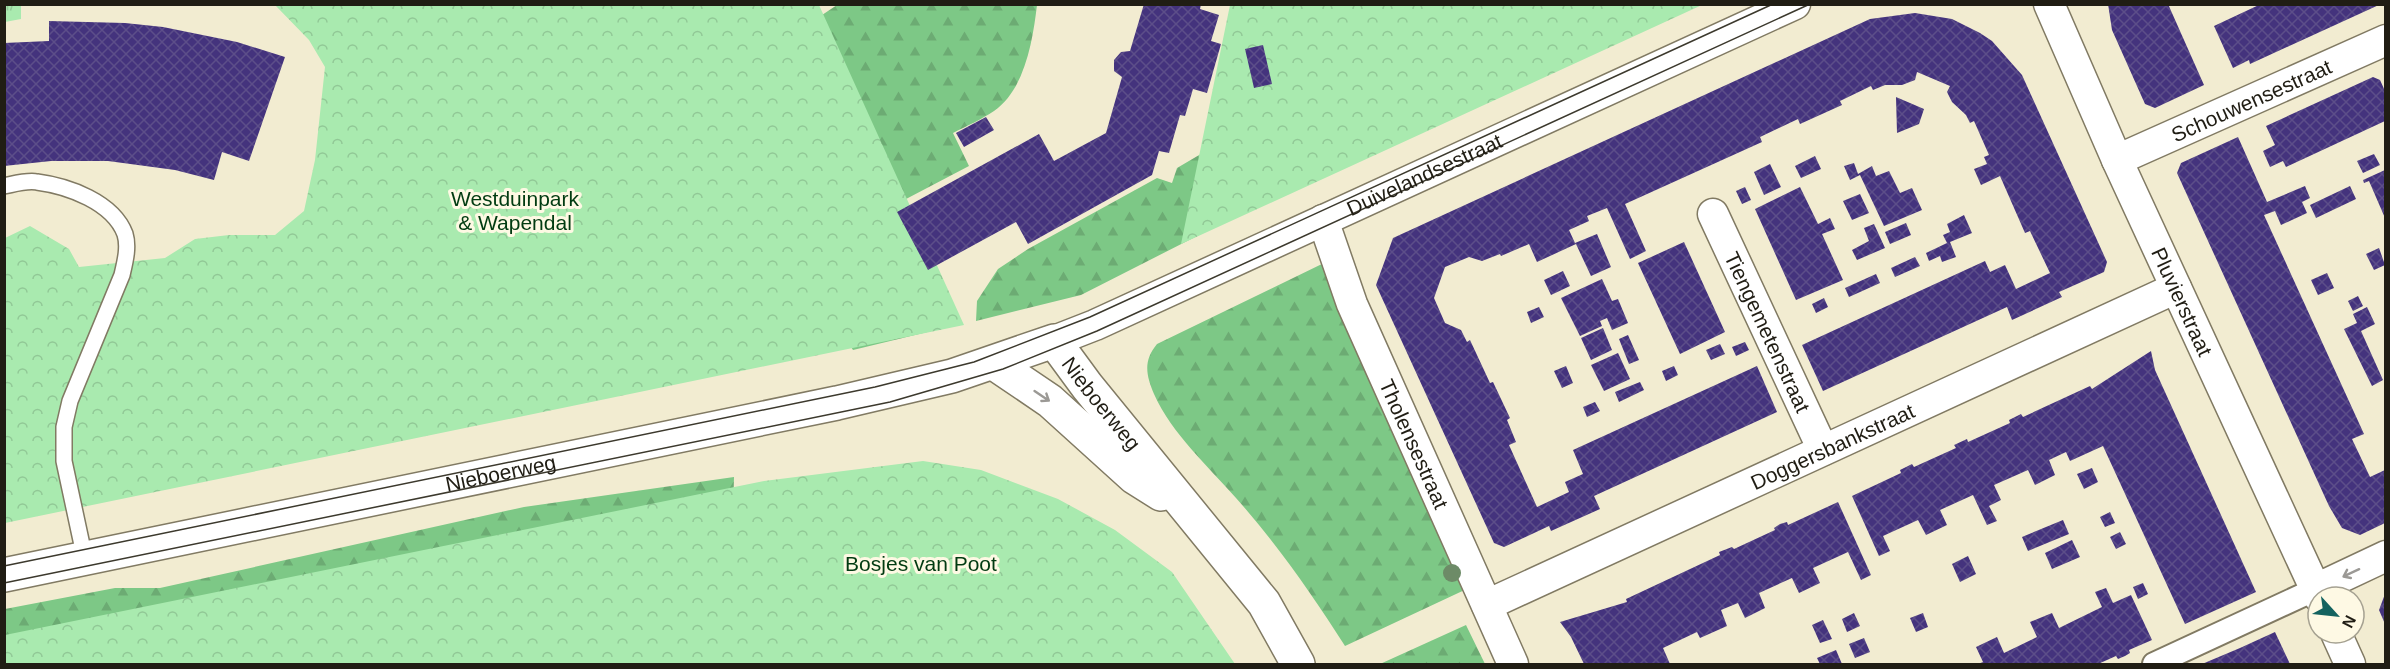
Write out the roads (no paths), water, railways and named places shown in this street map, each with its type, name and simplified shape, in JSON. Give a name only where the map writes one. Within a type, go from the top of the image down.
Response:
[{"type":"street","name":"Duivelandsestraat","points":[[1054,341],[1095,325],[1796,4]]},
{"type":"street","name":"Pluvierstraat","points":[[2049,4],[2117,160],[2314,585]]},
{"type":"street","name":"Schouwensestraat","points":[[2117,160],[2385,41]]},
{"type":"street","name":"Tiengemetenstraat","points":[[1713,214],[1823,450]]},
{"type":"street","name":"Tholensestraat","points":[[1323,220],[1352,304],[1513,664]]},
{"type":"street","name":"Doggersbankstraat","points":[[1486,605],[2176,288]]},
{"type":"street","name":"Nieboerweg","points":[[4,575],[837,403],[952,376],[1054,341],[1087,386],[1264,603],[1298,664]]},
{"type":"street","name":"Nieboerweg","points":[[994,363],[1050,401],[1134,477],[1190,514]]},
{"type":"street","points":[[2332,585],[2385,556]]},
{"type":"street","points":[[2154,664],[2306,598]]},
{"type":"street","points":[[2341,645],[2350,664]]},
{"type":"lane","points":[[4,186],[35,181],[74,191],[116,215],[126,236],[122,275],[70,401],[64,427],[64,461],[85,559]]},
{"type":"tram line","points":[[4,566],[875,387],[974,362],[1090,317],[1773,4]]},
{"type":"tram line","points":[[4,583],[890,402],[1003,369],[1097,331],[1810,4]]},
{"type":"park label","name":"Westduinpark & Wapendal","points":[[515,210]]},
{"type":"park label","name":"Bosjes van Poot","points":[[921,563]]}]
